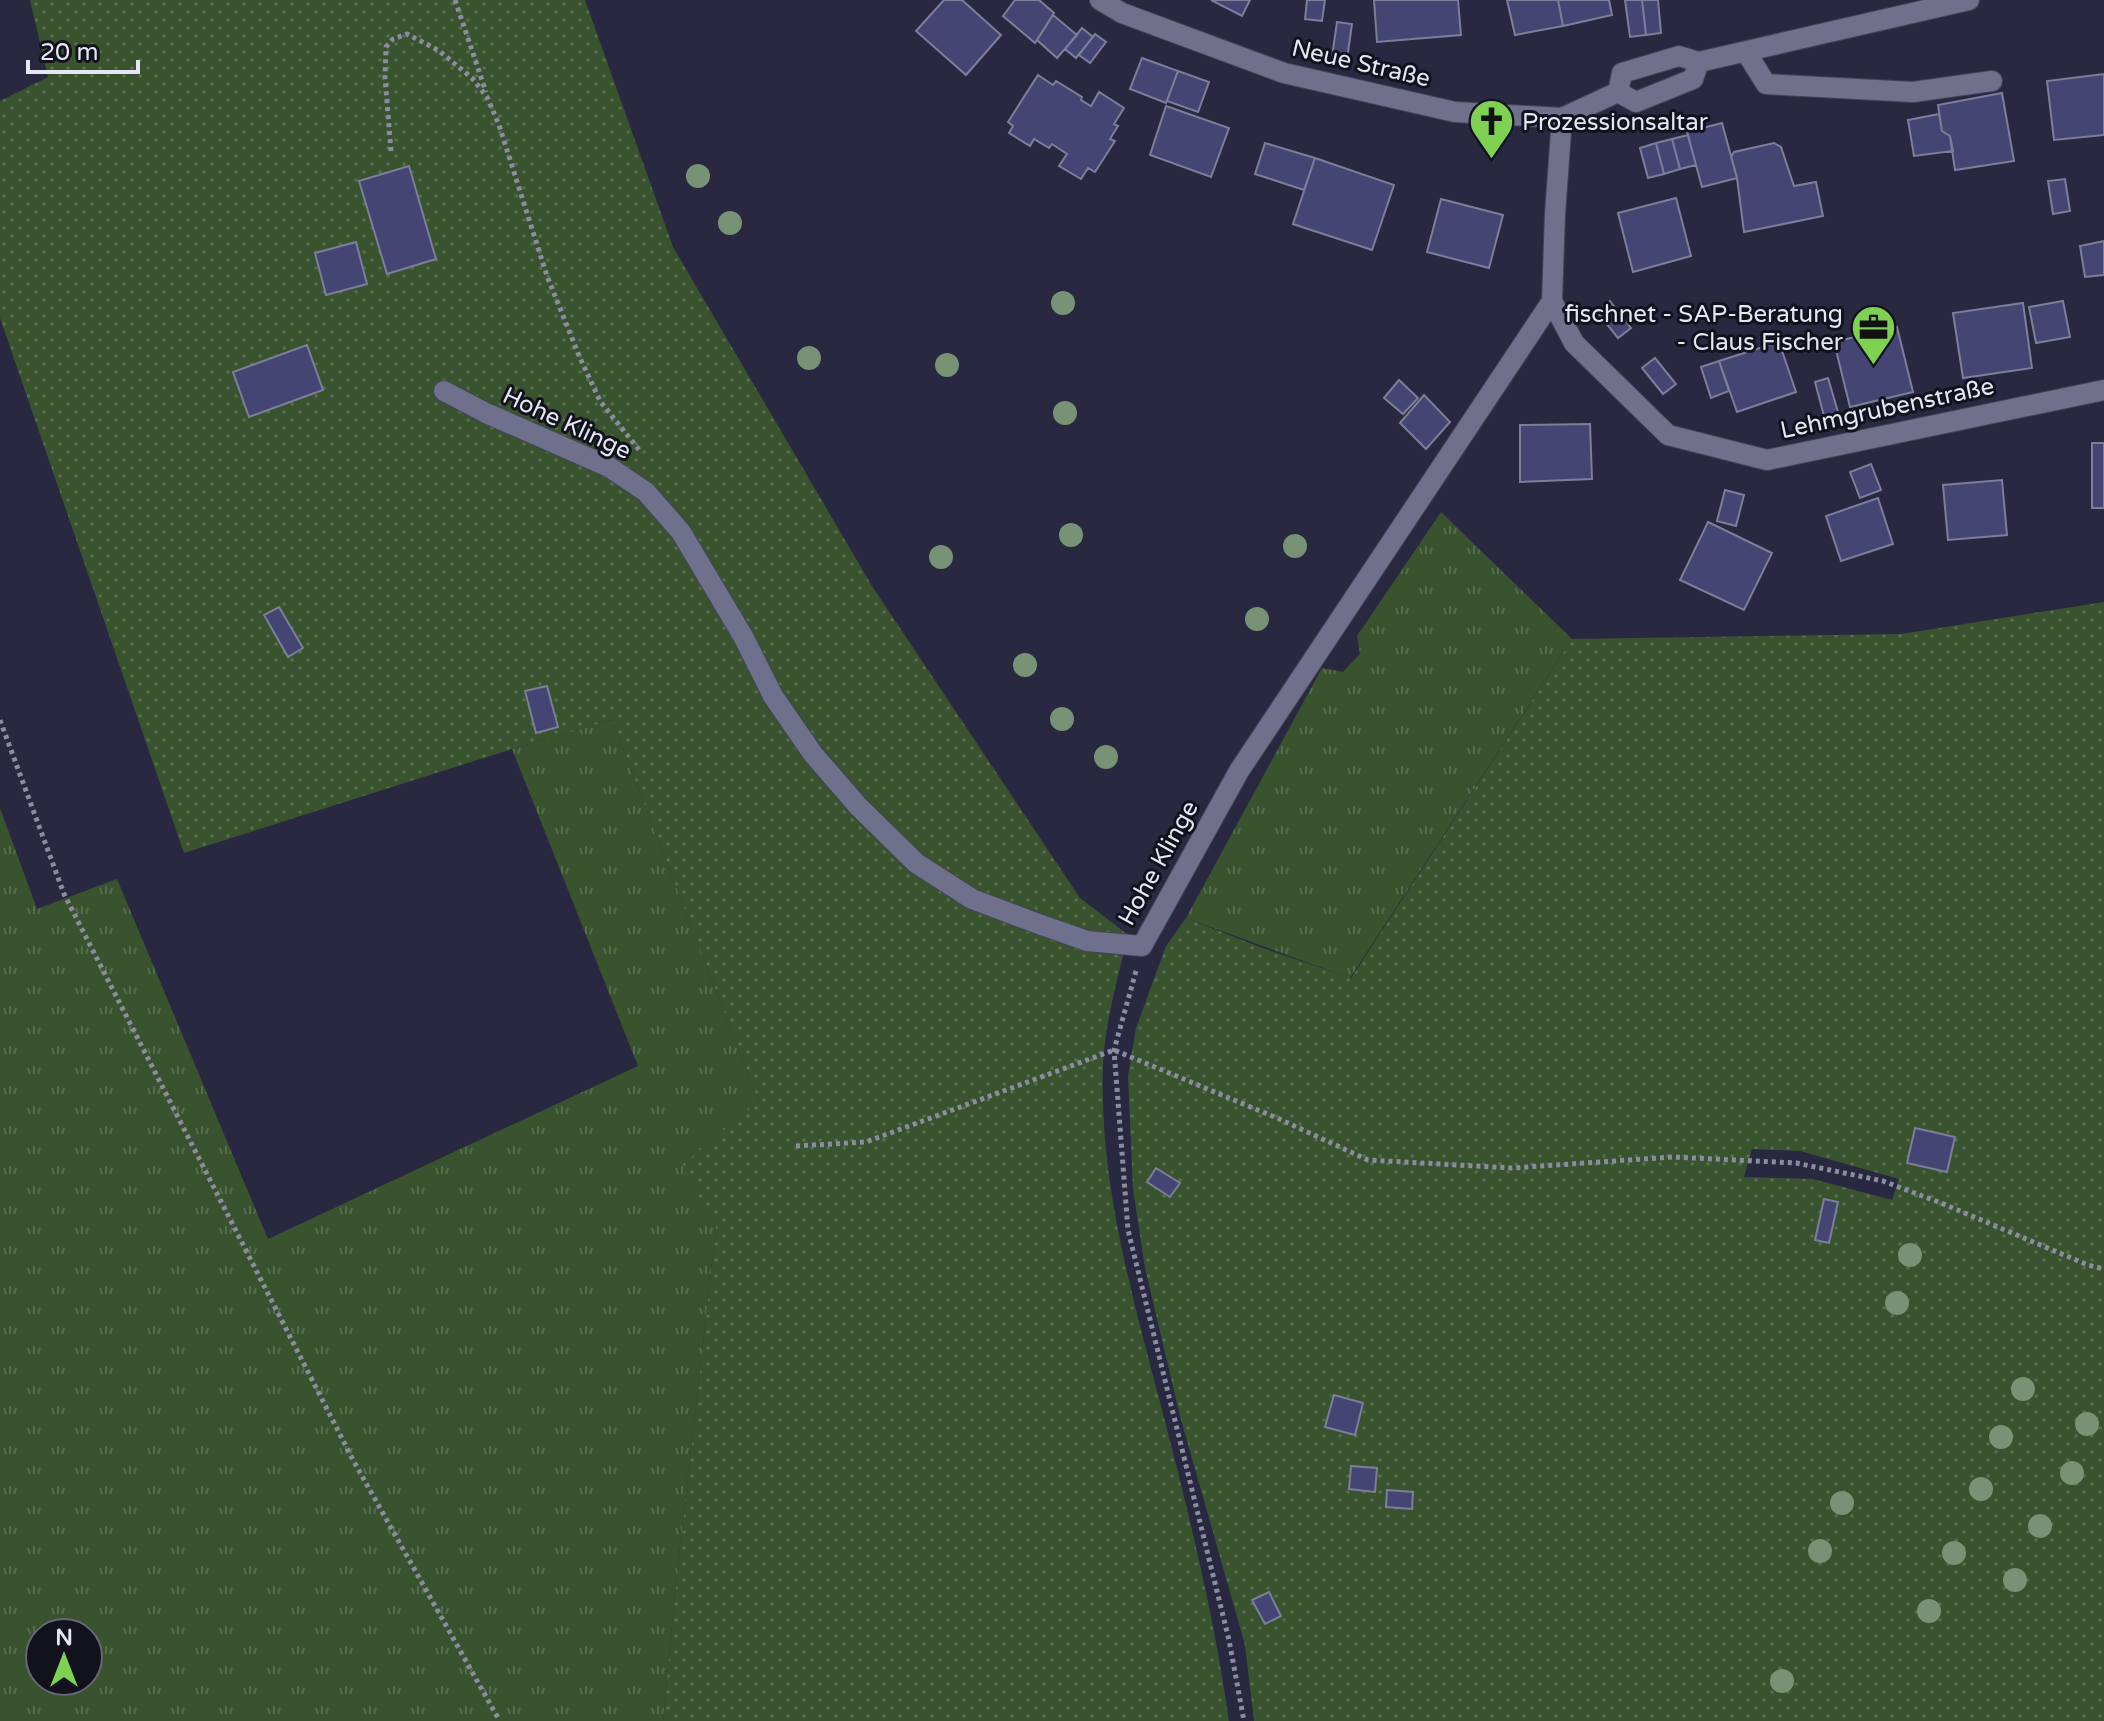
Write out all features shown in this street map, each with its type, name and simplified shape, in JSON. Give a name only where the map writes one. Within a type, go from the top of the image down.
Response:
[{"type":"street","name":"Neue Straße","points":[[1100,0],[1284,73],[1455,112],[1562,118],[1618,92]]},
{"type":"street","name":"Neue Straße","points":[[1618,92],[1622,73],[1679,56],[1699,62],[1969,0]]},
{"type":"street","points":[[1746,52],[1766,84],[1913,92],[1992,81]]},
{"type":"street","name":"Neue Straße","points":[[1618,92],[1636,102],[1693,79],[1699,62]]},
{"type":"street","points":[[1552,301],[1562,118]]},
{"type":"street","name":"Lehmgrubenstraße","points":[[1552,301],[1574,343],[1668,435],[1767,460],[2104,390]]},
{"type":"street","name":"Hohe Klinge","points":[[444,391],[486,413],[609,467],[646,492],[681,532],[744,638],[773,696],[813,754],[858,806],[916,863],[972,899],[1036,923],[1087,941],[1142,946],[1239,771],[1552,301]]},
{"type":"path","points":[[455,0],[547,276],[580,358],[600,401],[642,454]]},
{"type":"path","points":[[391,151],[385,77],[386,47],[393,39],[407,34],[438,50],[472,78],[487,97]]},
{"type":"path","points":[[0,720],[64,894],[353,1460],[498,1718]]},
{"type":"path","points":[[1142,946],[1114,1050],[1128,1230],[1229,1640],[1244,1721]]},
{"type":"path","points":[[796,1146],[866,1142],[1114,1050],[1368,1160],[1512,1168],[1673,1157],[1796,1163],[1883,1181],[2104,1269]]},
{"type":"green space","points":[[30,0],[585,0],[673,247],[872,586],[1080,898],[1128,935],[1104,1049],[1106,1152],[1120,1238],[1139,1322],[1200,1562],[1229,1721],[663,1721],[716,1228],[682,1165],[759,1102],[612,720],[184,853],[0,318],[0,101],[48,77]]},
{"type":"green space","points":[[1441,512],[1572,639],[1350,978],[1186,918],[1322,668],[1343,672],[1360,654],[1357,636]]},
{"type":"green space","points":[[2104,602],[2104,1721],[1254,1721],[1245,1645],[1180,1416],[1145,1268],[1133,1189],[1128,1076],[1136,1028],[1166,946],[1186,918],[1351,978],[1572,639],[1901,634]],"holes":[[[1752,1149],[1800,1151],[1899,1179],[1892,1200],[1813,1179],[1744,1177]]]},
{"type":"green space","points":[[612,720],[759,1102],[683,1165],[716,1228],[663,1721],[0,1721],[0,808],[37,909],[117,879],[268,1239],[638,1066],[512,749]]},
{"type":"building","points":[[944,0],[962,0],[1001,35],[966,75],[916,31]]},
{"type":"building","points":[[1015,0],[1039,0],[1054,13],[1035,43],[1003,16]]},
{"type":"building","points":[[1211,0],[1250,0],[1242,16]]},
{"type":"building","points":[[1307,0],[1325,0],[1322,21],[1305,19]]},
{"type":"building","points":[[1374,0],[1458,0],[1461,35],[1377,42]]},
{"type":"building","points":[[1507,0],[1558,0],[1563,26],[1515,35]]},
{"type":"building","points":[[1558,0],[1609,0],[1612,15],[1563,26]]},
{"type":"building","points":[[1625,0],[1642,0],[1646,35],[1630,37]]},
{"type":"building","points":[[1642,0],[1658,0],[1661,33],[1646,35]]},
{"type":"building","points":[[1053,15],[1077,35],[1057,58],[1037,40]]},
{"type":"building","points":[[1337,22],[1352,24],[1347,59],[1332,56]]},
{"type":"building","points":[[1082,28],[1093,37],[1076,58],[1065,49]]},
{"type":"building","points":[[1095,34],[1106,42],[1090,63],[1079,55]]},
{"type":"building","points":[[1142,58],[1178,71],[1166,103],[1130,89]]},
{"type":"building","points":[[1178,71],[1209,82],[1198,112],[1167,101]]},
{"type":"building","points":[[2104,74],[2104,135],[2054,140],[2047,81]]},
{"type":"building","points":[[1038,75],[1053,85],[1056,81],[1091,106],[1099,92],[1124,108],[1114,124],[1118,126],[1110,139],[1115,141],[1095,172],[1088,168],[1081,179],[1059,166],[1067,154],[1052,144],[1049,148],[1034,139],[1030,146],[1009,133],[1013,126],[1008,122]]},
{"type":"building","points":[[2002,93],[2014,161],[1955,170],[1950,136],[1942,131],[1938,105]]},
{"type":"building","points":[[1166,106],[1229,128],[1211,177],[1150,155]]},
{"type":"building","points":[[1939,114],[1942,131],[1950,136],[1953,151],[1914,156],[1908,120]]},
{"type":"building","points":[[1722,123],[1737,178],[1702,187],[1687,132]]},
{"type":"building","points":[[1688,135],[1696,165],[1680,169],[1672,139]]},
{"type":"building","points":[[1672,139],[1680,169],[1664,174],[1656,143]]},
{"type":"building","points":[[1265,143],[1315,158],[1304,190],[1255,174]]},
{"type":"building","points":[[1656,143],[1664,174],[1648,178],[1640,148]]},
{"type":"building","points":[[1774,143],[1781,147],[1794,186],[1816,182],[1823,216],[1744,232],[1731,157],[1734,152]]},
{"type":"building","points":[[1315,158],[1394,185],[1372,250],[1293,224]]},
{"type":"building","points":[[409,166],[436,259],[387,274],[359,181]]},
{"type":"building","points":[[2065,179],[2070,211],[2053,214],[2048,181]]},
{"type":"building","points":[[1676,198],[1691,256],[1633,272],[1618,213]]},
{"type":"building","points":[[1441,199],[1503,215],[1489,268],[1427,252]]},
{"type":"building","points":[[2104,241],[2104,275],[2085,277],[2080,246]]},
{"type":"building","points":[[356,242],[367,284],[326,295],[315,253]]},
{"type":"building","points":[[1610,301],[1631,328],[1618,338],[1597,312]]},
{"type":"building","points":[[2063,301],[2070,337],[2036,343],[2029,307]]},
{"type":"building","points":[[2023,303],[2032,368],[1963,378],[1953,313]]},
{"type":"building","name":"fischnet - SAP-Beratung - Claus Fischer","points":[[1897,327],[1913,392],[1850,407],[1834,342]]},
{"type":"building","points":[[1779,342],[1796,392],[1737,412],[1719,361]]},
{"type":"building","points":[[307,345],[323,390],[249,417],[233,372]]},
{"type":"building","points":[[1655,358],[1676,384],[1663,394],[1642,368]]},
{"type":"building","points":[[1719,361],[1729,391],[1711,398],[1701,367]]},
{"type":"building","points":[[1828,378],[1838,412],[1824,416],[1815,382]]},
{"type":"building","points":[[1399,380],[1418,398],[1403,414],[1384,398]]},
{"type":"building","points":[[1424,395],[1450,422],[1426,449],[1400,423]]},
{"type":"building","points":[[1590,424],[1592,479],[1520,482],[1520,425]]},
{"type":"building","points":[[2092,443],[2104,443],[2104,508],[2092,508]]},
{"type":"building","points":[[1871,464],[1881,490],[1860,498],[1850,472]]},
{"type":"building","points":[[2002,480],[2007,535],[1948,540],[1943,485]]},
{"type":"building","points":[[1725,490],[1744,495],[1736,526],[1717,521]]},
{"type":"building","points":[[1878,498],[1893,544],[1841,561],[1826,516]]},
{"type":"building","points":[[1708,522],[1772,553],[1744,610],[1680,580]]},
{"type":"building","points":[[279,607],[303,648],[288,657],[264,615]]},
{"type":"building","points":[[547,686],[558,727],[536,733],[525,691]]},
{"type":"building","points":[[1915,1128],[1955,1137],[1947,1172],[1907,1163]]},
{"type":"building","points":[[1156,1168],[1180,1183],[1170,1197],[1147,1182]]},
{"type":"building","points":[[1824,1199],[1838,1202],[1829,1243],[1815,1240]]},
{"type":"building","points":[[1334,1395],[1363,1403],[1355,1435],[1325,1427]]},
{"type":"building","points":[[1351,1466],[1377,1468],[1375,1492],[1349,1489]]},
{"type":"building","points":[[1387,1490],[1413,1492],[1412,1509],[1386,1507]]},
{"type":"building","points":[[1269,1592],[1281,1616],[1265,1624],[1252,1600]]},
{"type":"place","name":"Prozessionsaltar","points":[[1491,161]]},
{"type":"place","name":"fischnet - SAP-Beratung - Claus Fischer","points":[[1874,367]]}]
